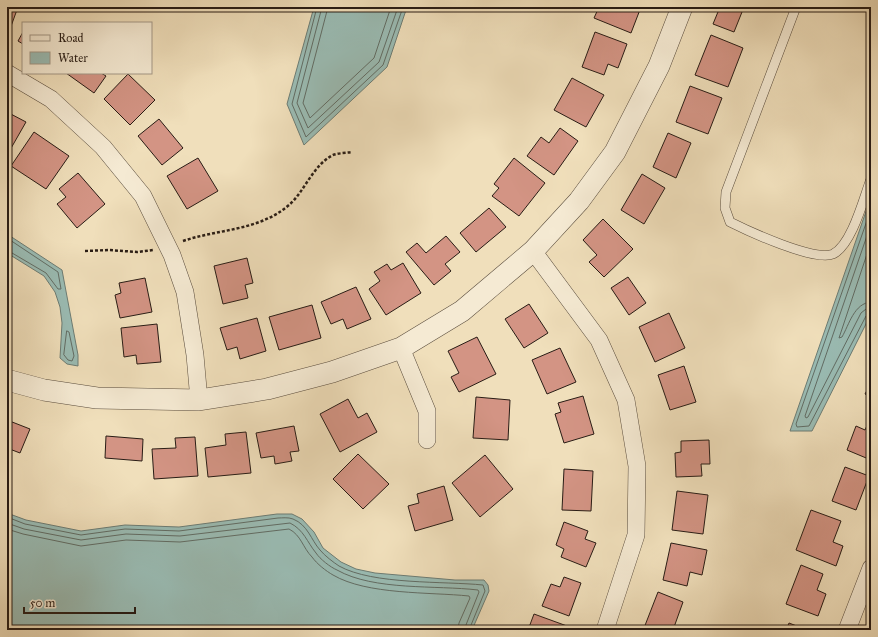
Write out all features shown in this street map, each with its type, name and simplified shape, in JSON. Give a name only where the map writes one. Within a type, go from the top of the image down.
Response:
[{"type":"street","points":[[7,380],[44,390],[97,398],[199,400],[267,389],[332,372],[401,348],[462,310],[533,251],[580,201],[615,152],[659,66],[682,7]]},
{"type":"street","points":[[7,73],[51,99],[103,147],[143,196],[168,246],[185,292],[195,355],[199,400]]},
{"type":"street","points":[[533,251],[599,340],[626,400],[637,466],[636,535],[605,630]]},
{"type":"street","points":[[401,348],[427,411],[428,440]]},
{"type":"street","points":[[847,630],[871,568]]},
{"type":"lane","points":[[796,7],[726,192],[724,208],[730,222],[754,235],[821,256],[834,254],[843,245],[854,226],[871,179]]},
{"type":"path","points":[[85,251],[109,250],[137,252],[245,227],[276,214],[290,204],[323,162],[334,155],[352,152]]},
{"type":"water","points":[[314,7],[407,7],[387,67],[304,145],[287,104]]},
{"type":"water","points":[[871,197],[871,314],[812,431],[790,431]]},
{"type":"water","points":[[7,234],[62,270],[78,355],[78,366],[67,364],[60,358],[62,323],[60,307],[55,292],[44,276],[7,253]]},
{"type":"water","points":[[7,513],[26,520],[81,531],[125,525],[179,527],[277,514],[292,514],[302,519],[314,532],[323,548],[341,562],[356,569],[375,573],[455,580],[484,580],[488,585],[489,591],[472,630],[7,630]]},
{"type":"building","points":[[7,7],[18,7],[10,29],[7,28]]},
{"type":"building","points":[[599,7],[641,7],[631,33],[594,18]]},
{"type":"building","points":[[720,7],[744,7],[734,32],[713,24]]},
{"type":"building","points":[[595,32],[627,44],[618,68],[608,64],[604,75],[582,67]]},
{"type":"building","points":[[22,34],[22,43],[18,41]]},
{"type":"building","points":[[711,35],[743,48],[728,87],[695,75]]},
{"type":"building","points":[[67,74],[103,74],[106,76],[94,93]]},
{"type":"building","points":[[128,74],[155,100],[130,125],[104,99]]},
{"type":"building","points":[[572,78],[604,95],[586,127],[554,110]]},
{"type":"building","points":[[690,86],[722,98],[708,134],[676,122]]},
{"type":"building","points":[[7,112],[26,122],[10,150],[7,149]]},
{"type":"building","points":[[159,119],[183,148],[162,165],[138,136]]},
{"type":"building","points":[[560,128],[578,141],[554,175],[527,156],[541,137],[549,143]]},
{"type":"building","points":[[34,132],[69,156],[46,189],[11,166]]},
{"type":"building","points":[[668,133],[691,143],[676,178],[653,167]]},
{"type":"building","points":[[198,158],[218,191],[187,209],[167,176]]},
{"type":"building","points":[[514,158],[545,183],[519,216],[492,196],[499,188],[494,184]]},
{"type":"building","points":[[78,173],[105,204],[77,228],[57,204],[66,197],[59,189]]},
{"type":"building","points":[[642,174],[665,188],[644,224],[621,210]]},
{"type":"building","points":[[489,208],[506,227],[476,252],[460,233]]},
{"type":"building","points":[[603,219],[633,249],[604,277],[589,262],[597,255],[583,240]]},
{"type":"building","points":[[446,236],[460,252],[445,264],[451,271],[434,285],[406,252],[417,243],[426,253]]},
{"type":"building","points":[[247,258],[253,283],[245,285],[248,298],[223,304],[214,266]]},
{"type":"building","points":[[403,263],[421,293],[386,315],[369,289],[380,281],[374,272],[387,264],[391,270]]},
{"type":"building","points":[[628,277],[646,303],[629,315],[611,288]]},
{"type":"building","points":[[145,278],[152,312],[120,318],[115,295],[121,293],[119,283]]},
{"type":"building","points":[[356,287],[371,319],[347,329],[343,319],[331,324],[321,302]]},
{"type":"building","points":[[529,304],[548,333],[524,348],[505,319]]},
{"type":"building","points":[[312,305],[321,338],[279,350],[269,317]]},
{"type":"building","points":[[669,313],[685,348],[655,362],[639,327]]},
{"type":"building","points":[[257,318],[266,351],[240,359],[237,347],[227,350],[220,328]]},
{"type":"building","points":[[157,324],[161,362],[137,364],[136,355],[124,357],[121,328]]},
{"type":"building","points":[[477,337],[496,374],[459,392],[451,377],[459,373],[448,351]]},
{"type":"building","points":[[560,348],[576,382],[547,394],[532,360]]},
{"type":"building","points":[[684,366],[696,402],[670,410],[658,375]]},
{"type":"building","points":[[871,383],[871,397],[865,394]]},
{"type":"building","points":[[583,396],[594,434],[564,443],[555,414],[561,412],[558,403]]},
{"type":"building","points":[[476,397],[510,400],[508,440],[473,438]]},
{"type":"building","points":[[348,399],[358,418],[367,413],[377,432],[340,452],[320,414]]},
{"type":"building","points":[[870,419],[871,460],[847,450],[856,426],[865,430]]},
{"type":"building","points":[[7,420],[30,429],[20,453],[7,448]]},
{"type":"building","points":[[294,426],[299,451],[290,452],[292,461],[275,464],[274,456],[261,458],[256,433]]},
{"type":"building","points":[[246,432],[251,473],[208,477],[205,448],[226,445],[225,434]]},
{"type":"building","points":[[106,436],[143,439],[142,461],[105,458]]},
{"type":"building","points":[[195,437],[198,476],[154,479],[152,449],[176,448],[175,438]]},
{"type":"building","points":[[709,440],[710,464],[701,464],[702,476],[676,477],[675,453],[681,452],[681,441]]},
{"type":"building","points":[[358,454],[389,484],[363,509],[333,479]]},
{"type":"building","points":[[485,455],[513,489],[480,517],[452,483]]},
{"type":"building","points":[[845,467],[869,476],[856,510],[832,501]]},
{"type":"building","points":[[564,469],[593,471],[591,511],[562,510]]},
{"type":"building","points":[[444,486],[453,520],[415,531],[408,506],[419,503],[417,494]]},
{"type":"building","points":[[677,491],[708,495],[703,534],[672,530]]},
{"type":"building","points":[[811,510],[841,521],[833,542],[843,546],[836,566],[796,550]]},
{"type":"building","points":[[564,522],[588,531],[585,539],[596,543],[586,567],[561,557],[564,549],[556,545]]},
{"type":"building","points":[[671,543],[707,550],[702,575],[690,572],[687,586],[663,580]]},
{"type":"building","points":[[801,565],[823,574],[817,590],[826,594],[818,616],[786,604]]},
{"type":"building","points":[[564,577],[581,583],[569,616],[542,606],[551,584],[560,587]]},
{"type":"building","points":[[658,592],[683,602],[673,630],[649,630],[644,628]]},
{"type":"building","points":[[534,614],[567,626],[565,630],[528,630]]},
{"type":"building","points":[[789,623],[807,630],[786,630]]}]
